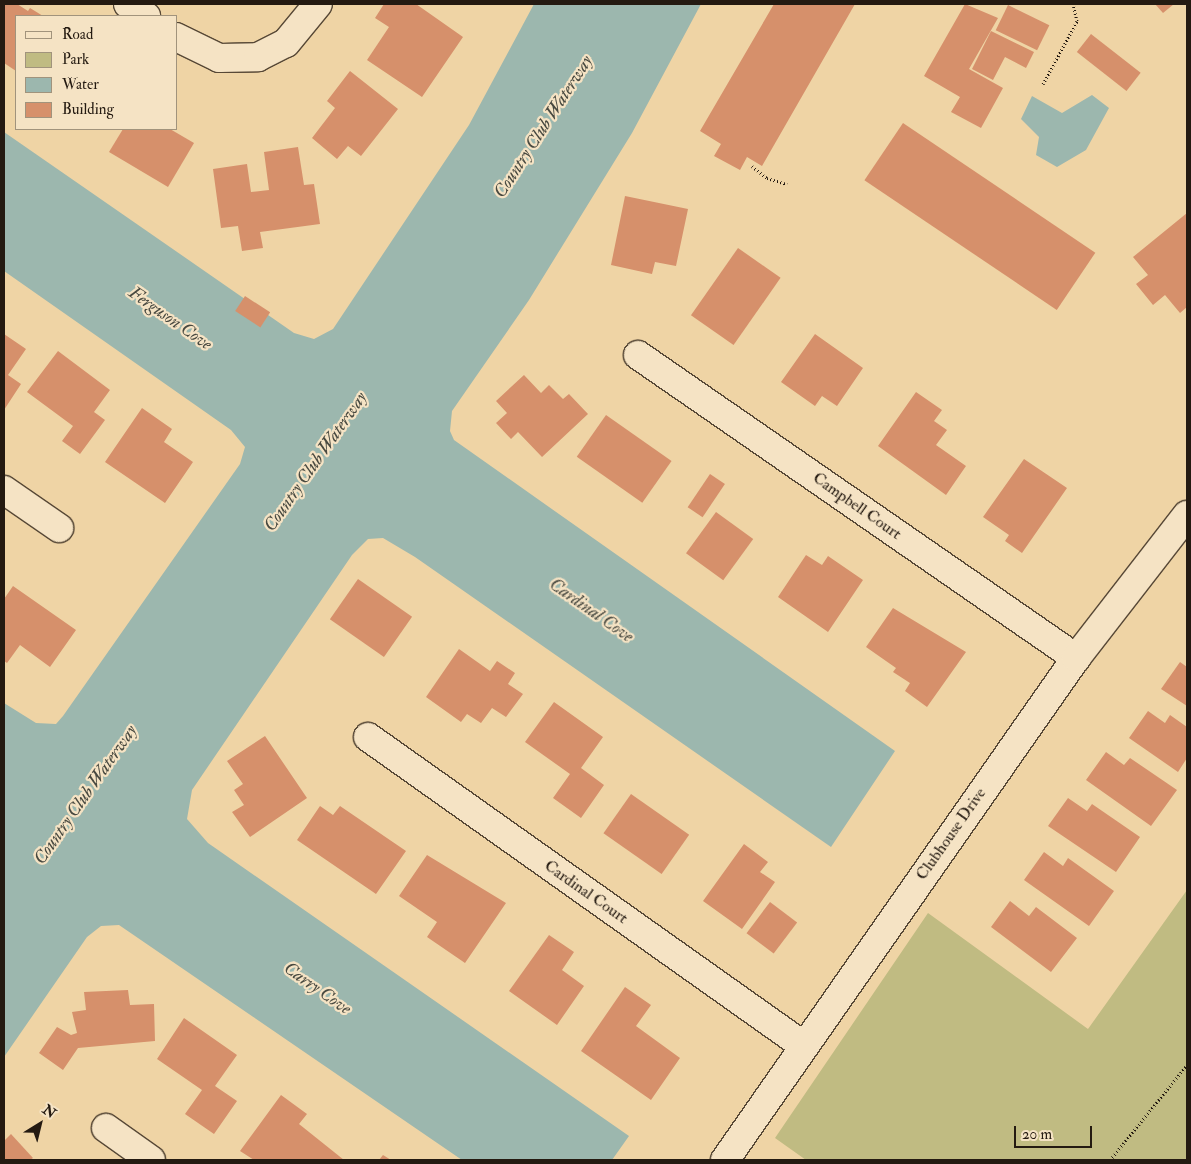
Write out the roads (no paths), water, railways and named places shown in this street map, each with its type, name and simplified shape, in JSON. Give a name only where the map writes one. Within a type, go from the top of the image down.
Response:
[{"type":"street","points":[[128,4],[144,15]]},
{"type":"street","points":[[178,38],[214,56],[258,57],[286,43],[318,4]]},
{"type":"street","name":"Campbell Court","points":[[638,355],[1076,658]]},
{"type":"street","points":[[4,490],[59,528]]},
{"type":"street","name":"Clubhouse Drive","points":[[725,1160],[1076,658],[1187,515]]},
{"type":"street","name":"Cardinal Court","points":[[368,737],[804,1046]]},
{"type":"street","points":[[106,1128],[151,1160]]},
{"type":"water","points":[[534,4],[701,4],[632,133],[529,300],[452,411],[450,431],[454,440],[895,751],[831,847],[415,557],[383,538],[368,539],[352,555],[192,790],[187,819],[208,843],[629,1136],[612,1160],[462,1160],[119,925],[101,926],[87,937],[4,1057],[4,703],[36,723],[56,724],[240,464],[245,447],[231,430],[4,271],[4,132],[294,333],[314,339],[333,329],[469,125]]},
{"type":"water","points":[[1092,95],[1109,108],[1086,150],[1057,167],[1036,155],[1039,137],[1021,119],[1032,96],[1062,113]]},
{"type":"water label","name":"Country Club Waterway","points":[[544,127]]},
{"type":"water label","name":"Ferguson Cove","points":[[170,319]]},
{"type":"water label","name":"Country Club Waterway","points":[[316,462]]},
{"type":"water label","name":"Cardinal Cove","points":[[591,611]]},
{"type":"water label","name":"Country Club Waterway","points":[[86,795]]},
{"type":"water label","name":"Carry Cove","points":[[317,989]]}]
